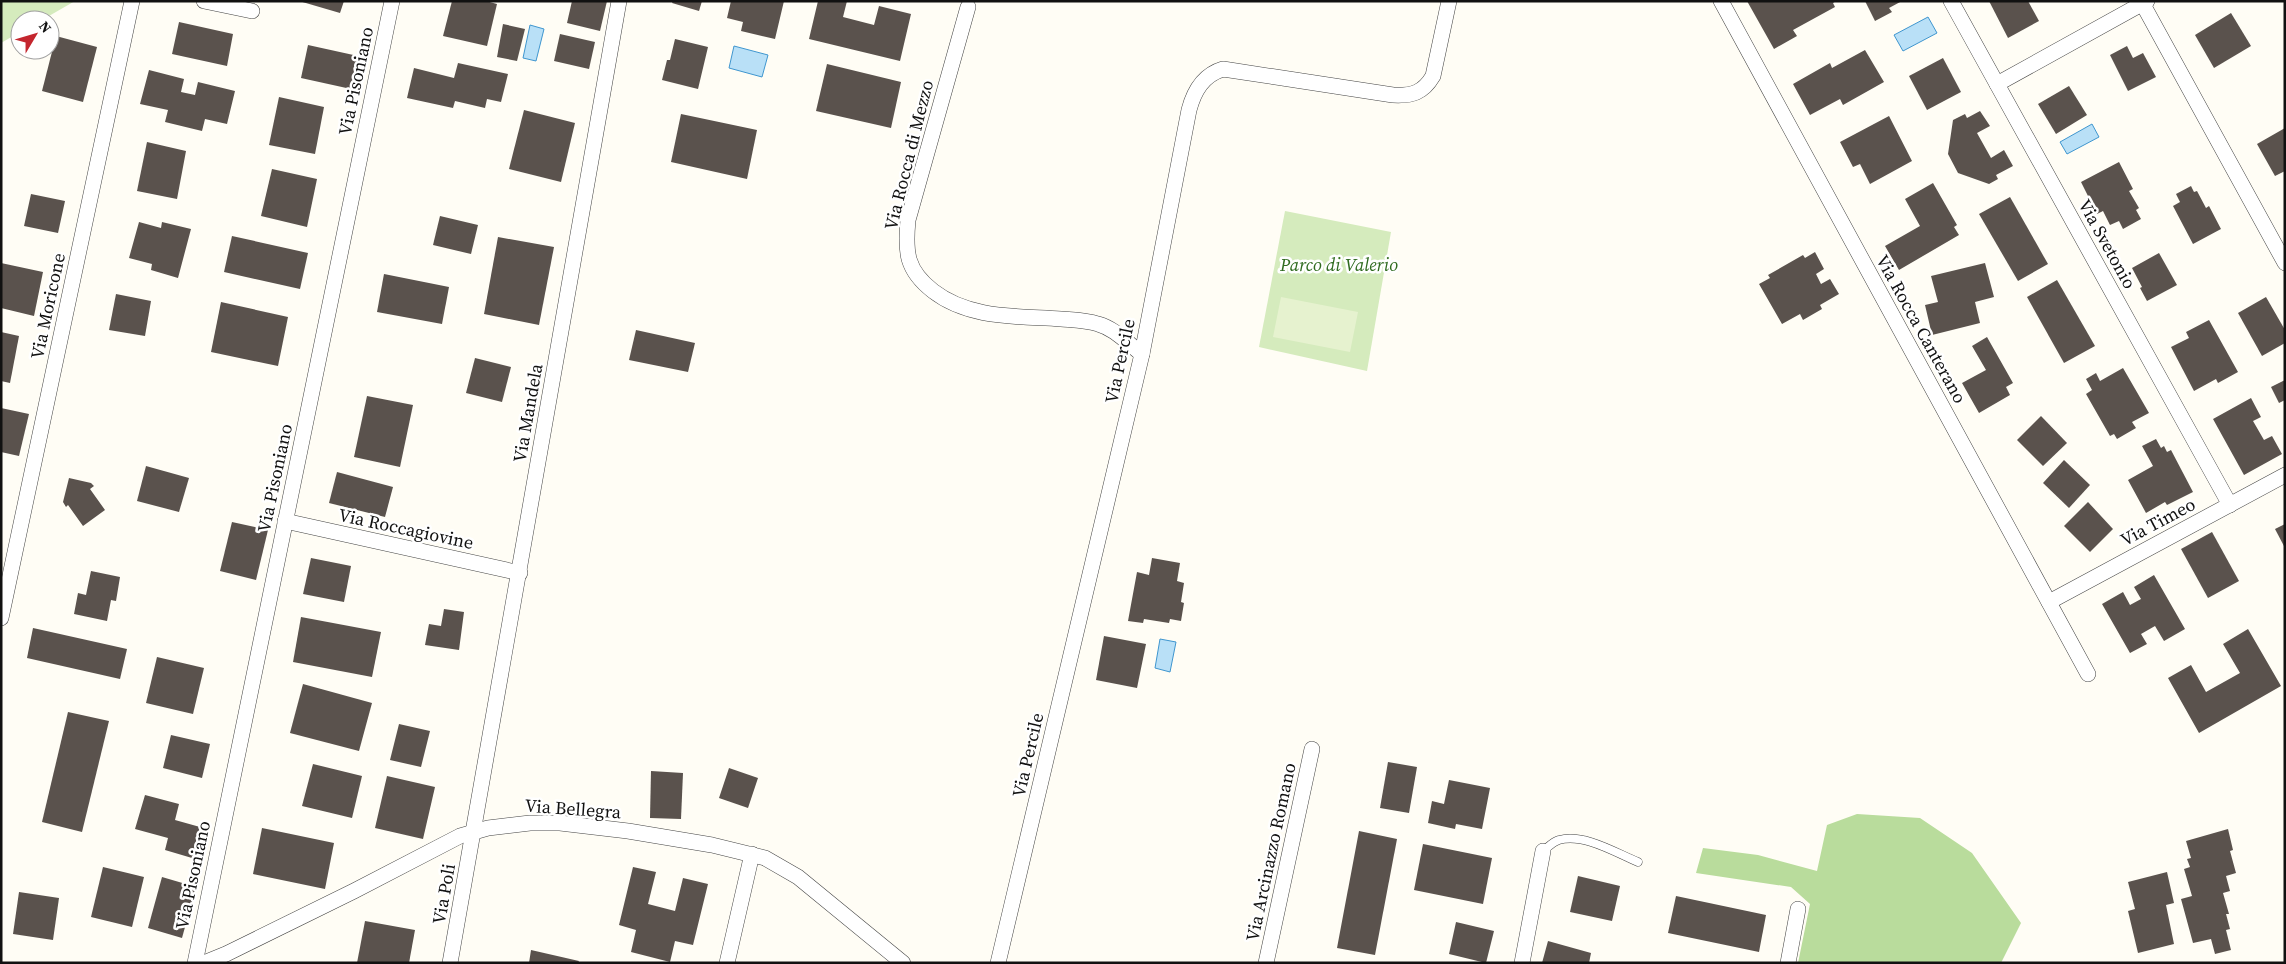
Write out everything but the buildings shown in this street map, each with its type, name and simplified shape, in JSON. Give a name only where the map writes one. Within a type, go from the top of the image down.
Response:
[{"type":"street","name":"Via Moricone","points":[[1,618],[132,1]]},
{"type":"street","points":[[204,1],[252,11]]},
{"type":"street","name":"Via Pisoniano","points":[[195,963],[392,1]]},
{"type":"street","name":"Via Mandela","points":[[474,831],[619,1]]},
{"type":"street","name":"Via Percile","points":[[998,963],[1142,354],[1191,100],[1201,83],[1213,72],[1222,68],[1393,95],[1412,95],[1428,86],[1433,76],[1448,1]]},
{"type":"street","name":"Via Rocca Canterano","points":[[1722,1],[2088,674]]},
{"type":"street","name":"Via Svetonio","points":[[1951,1],[2230,505]]},
{"type":"street","points":[[1997,84],[2144,2],[2285,263]]},
{"type":"street","name":"Via Rocca di Mezzo","points":[[968,7],[908,220],[906,247],[913,270],[924,284],[936,293],[966,309],[993,314],[1092,322],[1114,331],[1142,354]]},
{"type":"street","name":"Via Timeo","points":[[2049,602],[2285,475]]},
{"type":"street","name":"Via Roccagiovine","points":[[285,521],[520,573]]},
{"type":"street","name":"Via Arcinazzo Romano","points":[[1266,963],[1312,749]]},
{"type":"street","name":"Via Bellegra","points":[[204,963],[345,896],[434,848],[474,831],[516,824],[568,824],[672,838],[752,854],[773,862],[798,877],[903,963]]},
{"type":"street","name":"Via Poli","points":[[450,963],[474,831]]},
{"type":"street","points":[[1522,963],[1543,851]]},
{"type":"street","points":[[727,963],[752,854]]},
{"type":"street","points":[[1788,963],[1798,909]]},
{"type":"lane","points":[[1543,851],[1558,840],[1571,838],[1592,843],[1638,862]]},
{"type":"green space","points":[[1,1],[75,1],[59,10],[10,10],[10,38],[1,43]]},
{"type":"green space","name":"Parco di Valerio","points":[[1285,211],[1391,232],[1367,371],[1259,347]]},
{"type":"green space","points":[[1281,297],[1358,312],[1350,352],[1273,337]]},
{"type":"green space","points":[[1857,814],[1920,818],[1972,853],[2021,923],[2001,963],[1798,963],[1810,904],[1791,887],[1696,873],[1703,848],[1758,855],[1817,871],[1827,825]]},
{"type":"water","points":[[1928,17],[1937,33],[1903,51],[1894,35]]},
{"type":"water","points":[[530,25],[544,29],[536,61],[523,58]]},
{"type":"water","points":[[734,46],[768,55],[762,77],[729,68]]},
{"type":"water","points":[[2092,124],[2099,137],[2067,154],[2060,142]]},
{"type":"water","points":[[1160,639],[1176,642],[1170,672],[1155,668]]}]
